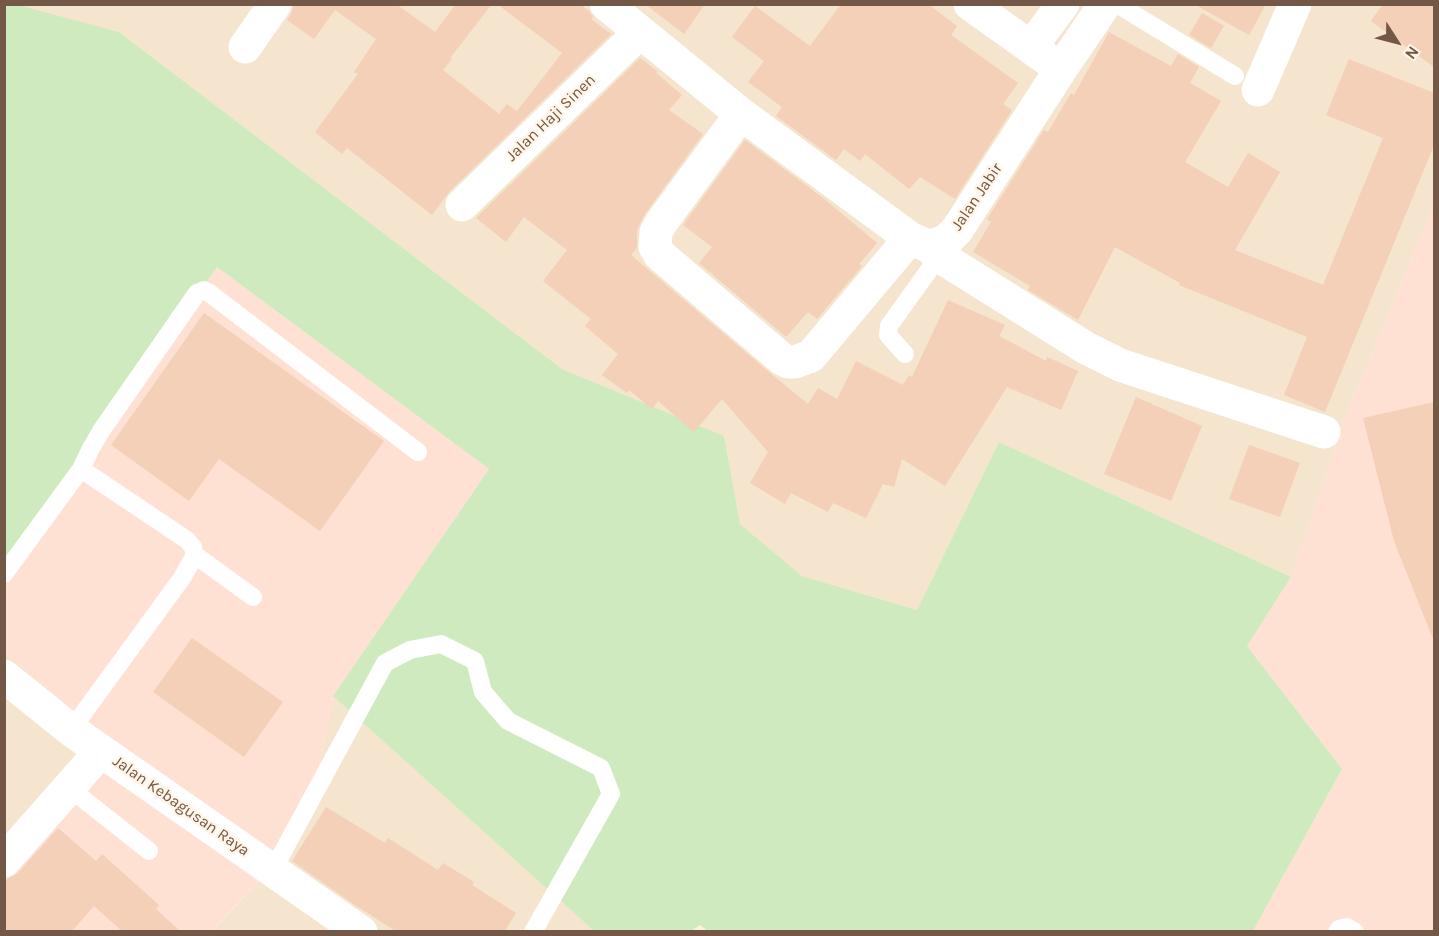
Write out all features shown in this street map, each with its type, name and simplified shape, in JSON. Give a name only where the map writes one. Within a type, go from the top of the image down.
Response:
[{"type":"street","points":[[245,47],[275,4]]},
{"type":"street","points":[[606,4],[741,114],[926,247],[1086,348],[1120,365],[1324,432]]},
{"type":"street","points":[[970,4],[1061,69]]},
{"type":"street","points":[[1031,47],[1063,4]]},
{"type":"street","name":"Jalan Jabir","points":[[741,114],[661,223],[656,232],[655,247],[660,255],[782,359],[795,362],[811,356],[926,247],[947,240],[957,230],[1105,4]]},
{"type":"street","points":[[1246,83],[1296,4]]},
{"type":"street","name":"Jalan Haji Sinen","points":[[462,205],[639,32]]},
{"type":"street","name":"Jalan Kebagusan Raya","points":[[4,676],[71,730],[361,932]]},
{"type":"street","points":[[4,861],[101,751]]},
{"type":"lane","points":[[1117,4],[1246,83]]},
{"type":"lane","points":[[905,354],[888,335],[889,327],[926,247]]},
{"type":"lane","points":[[4,574],[81,469],[108,421],[197,293],[204,290],[418,452]]},
{"type":"lane","points":[[81,469],[188,540],[195,555],[253,597]]},
{"type":"lane","points":[[71,730],[182,578],[195,555]]},
{"type":"lane","points":[[273,870],[385,663],[410,650],[441,644],[475,660],[483,692],[508,721],[601,768],[611,794],[533,932]]},
{"type":"lane","points":[[69,787],[149,851]]},
{"type":"lane","points":[[1337,932],[1347,927],[1354,932]]},
{"type":"shaded area","points":[[14,5],[1434,5],[1434,205],[1342,426],[1291,577],[999,442],[917,610],[802,576],[740,524],[724,436],[562,369],[119,32]]},
{"type":"shaded area","points":[[1434,205],[1434,931],[1253,931],[1342,769],[1247,646],[1291,577],[1342,426]]},
{"type":"shaded area","points":[[217,267],[489,469],[333,696],[307,828],[212,931],[5,932],[5,861],[105,737],[5,653],[5,572]]},
{"type":"shaded area","points":[[5,653],[105,737],[5,861]]},
{"type":"shaded area","points":[[333,696],[594,931],[212,932],[307,828]]},
{"type":"green space","points":[[14,4],[119,32],[562,369],[724,436],[740,524],[802,576],[917,610],[999,442],[1291,577],[1247,646],[1342,769],[1253,931],[709,932],[700,925],[691,931],[594,931],[333,696],[489,469],[217,267],[5,572],[4,5]]},
{"type":"building","points":[[294,4],[396,4],[435,32],[456,4],[492,4],[443,70],[499,114],[507,104],[517,111],[562,53],[497,4],[580,4],[589,11],[593,17],[591,19],[611,34],[449,192],[432,215],[347,148],[342,154],[315,132],[358,74],[354,72],[376,39],[335,10],[314,39],[287,20]]},
{"type":"building","points":[[645,4],[705,4],[684,34]]},
{"type":"building","points":[[841,4],[928,4],[957,26],[951,35],[1018,83],[1003,104],[1012,110],[955,199],[920,177],[909,189],[865,154],[860,161],[844,149],[836,160],[776,116],[782,107],[748,82],[764,61],[732,37],[755,6],[810,46]]},
{"type":"building","points":[[1194,4],[1266,4],[1249,35]]},
{"type":"building","points":[[1383,4],[1434,4],[1434,67],[1371,21]]},
{"type":"building","points":[[1202,13],[1224,26],[1211,48],[1189,35]]},
{"type":"building","points":[[1109,32],[1171,66],[1178,54],[1199,67],[1190,83],[1221,101],[1185,162],[1228,187],[1248,153],[1280,172],[1235,250],[1323,285],[1383,138],[1326,115],[1349,59],[1434,93],[1434,145],[1325,412],[1284,395],[1307,337],[1179,285],[1180,283],[1115,247],[1078,320],[1028,290],[1030,286],[973,252],[991,222],[987,219],[1044,130],[1048,132],[1071,93],[1074,95]]},
{"type":"building","points":[[640,58],[682,95],[669,110],[703,134],[645,214],[637,230],[637,248],[631,255],[770,373],[808,404],[818,388],[837,399],[856,361],[903,385],[909,375],[912,377],[948,300],[1005,325],[999,336],[1046,361],[1047,357],[1078,371],[1061,410],[1007,387],[945,486],[902,459],[894,487],[883,484],[866,518],[833,503],[828,512],[791,493],[785,504],[750,483],[768,452],[722,399],[694,432],[658,401],[652,409],[629,390],[627,393],[602,375],[618,354],[585,326],[591,319],[543,281],[567,250],[524,217],[506,242],[476,218]]},
{"type":"building","points":[[745,140],[823,198],[877,243],[859,264],[862,266],[817,319],[808,312],[786,337],[699,263],[712,247],[683,225]]},
{"type":"building","points":[[204,313],[384,441],[320,531],[219,459],[189,501],[111,445]]},
{"type":"building","points":[[1136,397],[1202,426],[1171,501],[1104,474]]},
{"type":"building","points":[[1434,402],[1433,639],[1394,541],[1363,418]]},
{"type":"building","points":[[1249,445],[1300,463],[1280,517],[1229,499]]},
{"type":"building","points":[[192,638],[283,702],[244,757],[153,692]]},
{"type":"building","points":[[326,807],[385,843],[388,838],[438,870],[443,863],[474,882],[472,885],[516,913],[504,932],[397,932],[292,861]]},
{"type":"building","points":[[58,828],[96,861],[102,854],[159,905],[156,909],[181,932],[123,932],[94,906],[71,932],[4,932],[4,881],[18,873]]}]
